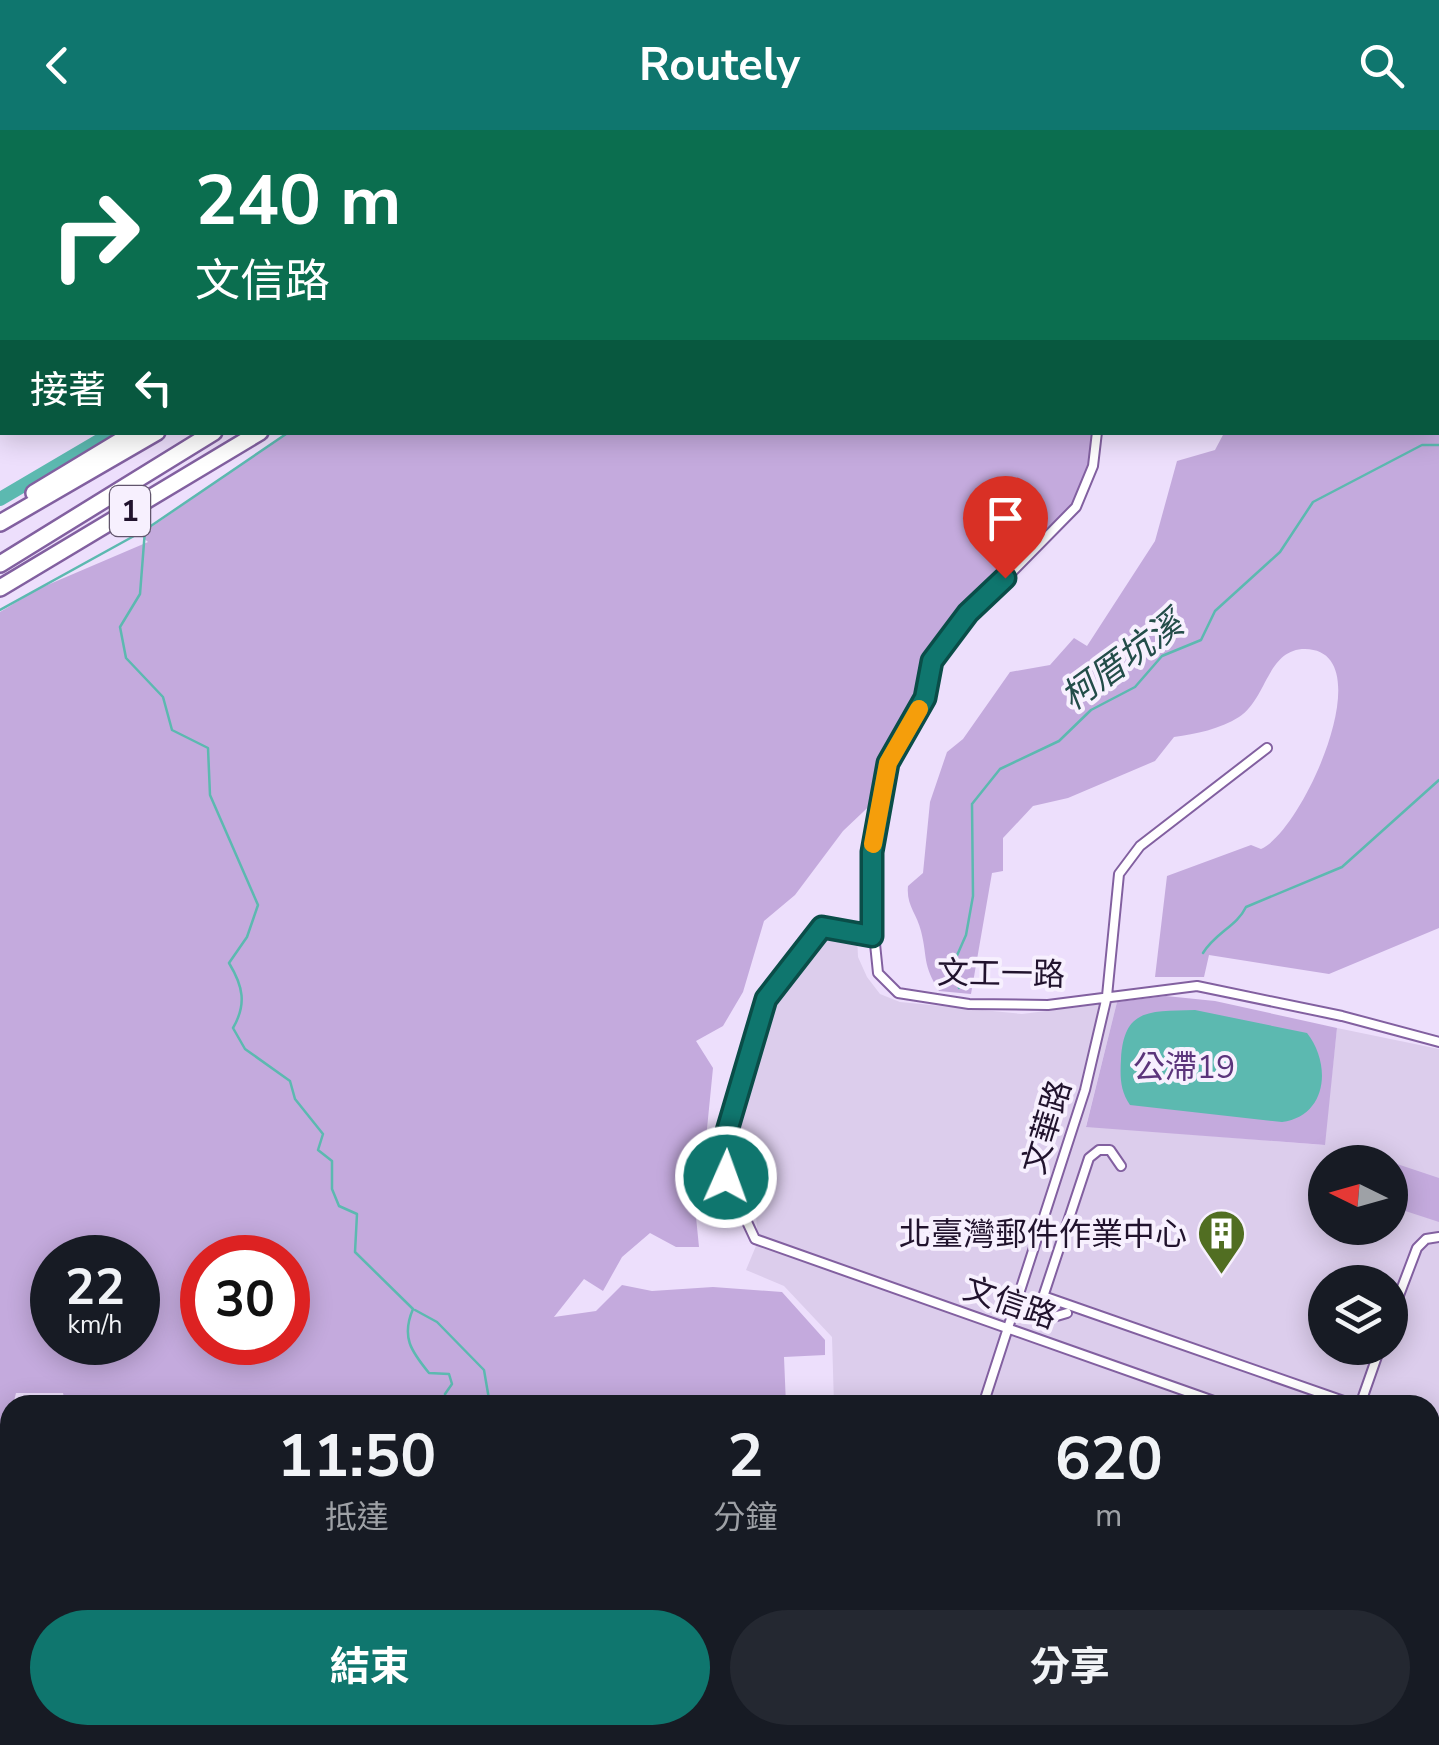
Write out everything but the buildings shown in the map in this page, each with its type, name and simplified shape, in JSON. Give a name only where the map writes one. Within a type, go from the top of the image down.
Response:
[{"type":"highway","name":"1","points":[[0,512],[131,435]]},
{"type":"highway","name":"1","points":[[0,523],[152,435]]},
{"type":"highway","name":"1","points":[[0,564],[209,435]]},
{"type":"highway","name":"1","points":[[0,588],[255,435]]},
{"type":"street","name":"文工一路","points":[[1098,435],[1094,466],[1076,507],[968,613],[932,661],[925,698],[888,763],[880,796],[870,894],[878,972],[890,988],[909,996],[1024,1006],[1197,986],[1342,1016],[1439,1042]]},
{"type":"street","name":"文華路","points":[[985,1395],[1079,1116],[1107,996],[1114,901],[1126,859],[1267,748]]},
{"type":"street","name":"文信路","points":[[872,936],[822,927],[766,999],[724,1141],[726,1177],[755,1240],[1197,1395]]},
{"type":"street","points":[[1067,1313],[1055,1320],[1045,1315],[1043,1296],[1089,1158],[1104,1149],[1115,1154],[1121,1166]]},
{"type":"street","points":[[1408,1272],[1417,1248],[1426,1239],[1439,1237]]},
{"type":"street","points":[[1043,1296],[1329,1395]]},
{"type":"street","points":[[1362,1395],[1373,1365]]},
{"type":"shaded area","points":[[821,928],[857,935],[858,957],[867,977],[880,994],[900,1002],[1022,1014],[1117,1002],[1086,1126],[1324,1145],[1337,1028],[1439,1049],[1439,1395],[834,1395],[832,1337],[784,1286],[746,1270],[758,1241],[756,1216],[749,1213],[725,1157],[759,1031]]},
{"type":"shaded area","name":"公滯19","points":[[1195,1010],[1307,1033],[1315,1046],[1322,1074],[1316,1100],[1308,1110],[1282,1122],[1130,1105],[1122,1089],[1121,1072],[1128,1029],[1134,1021],[1153,1012]]},
{"type":"green space","points":[[284,435],[1094,435],[1095,450],[1079,501],[1005,575],[958,612],[920,671],[905,740],[882,794],[843,831],[795,895],[764,921],[743,992],[723,1026],[696,1041],[713,1068],[704,1159],[679,1173],[694,1197],[699,1247],[676,1247],[650,1233],[622,1257],[603,1291],[584,1279],[554,1317],[596,1311],[622,1285],[652,1291],[713,1287],[782,1292],[825,1340],[825,1355],[784,1357],[786,1395],[0,1395],[0,612],[38,589],[148,542],[140,535]]},
{"type":"green space","points":[[1223,435],[1439,435],[1439,928],[1329,974],[1209,955],[1204,977],[1155,977],[1167,876],[1251,845],[1261,849],[1297,810],[1314,778],[1337,708],[1337,678],[1328,657],[1305,649],[1283,657],[1256,699],[1239,717],[1208,730],[1174,737],[1155,761],[1068,798],[1033,806],[1003,838],[1003,871],[992,873],[971,994],[939,991],[928,967],[908,886],[923,873],[930,802],[947,752],[963,739],[1010,672],[1050,665],[1074,638],[1087,646],[1155,541],[1177,461],[1215,450]]},
{"type":"green space","name":"公滯19","points":[[1166,996],[1215,1001],[1337,1028],[1325,1145],[1086,1127],[1117,1002]]},
{"type":"green space","points":[[1408,1168],[1439,1178],[1439,1222],[1408,1212]]},
{"type":"waterway","points":[[0,499],[109,435]]},
{"type":"waterway","points":[[285,435],[145,530],[140,594],[120,627],[126,658],[163,697],[172,730],[208,748],[210,795],[258,905],[247,937],[229,963],[242,995],[233,1028],[245,1049],[290,1081],[295,1099],[323,1134],[318,1150],[332,1161],[332,1189],[339,1206],[357,1214],[355,1252],[413,1309],[408,1328],[410,1343],[429,1373],[449,1374],[452,1384],[445,1395]]},
{"type":"waterway","name":"柯厝坑溪","points":[[959,988],[955,960],[966,935],[973,896],[972,804],[1000,769],[1059,741],[1091,710],[1135,687],[1162,656],[1201,640],[1215,611],[1280,552],[1313,502],[1422,445],[1439,445]]},
{"type":"waterway","points":[[0,610],[143,531]]},
{"type":"waterway","points":[[1203,953],[1246,907],[1342,867],[1439,780]]},
{"type":"waterway","points":[[415,1310],[437,1322],[484,1370],[488,1395]]},
{"type":"slow traffic","points":[[873,844],[888,763],[919,709]]},
{"type":"place","name":"北臺灣郵件作業中心","points":[[1222,1276]]},
{"type":"route","points":[[726,1177],[722,1149],[766,999],[822,927],[872,936],[872,852],[888,763],[925,698],[932,661],[968,613],[1005,578]]}]
